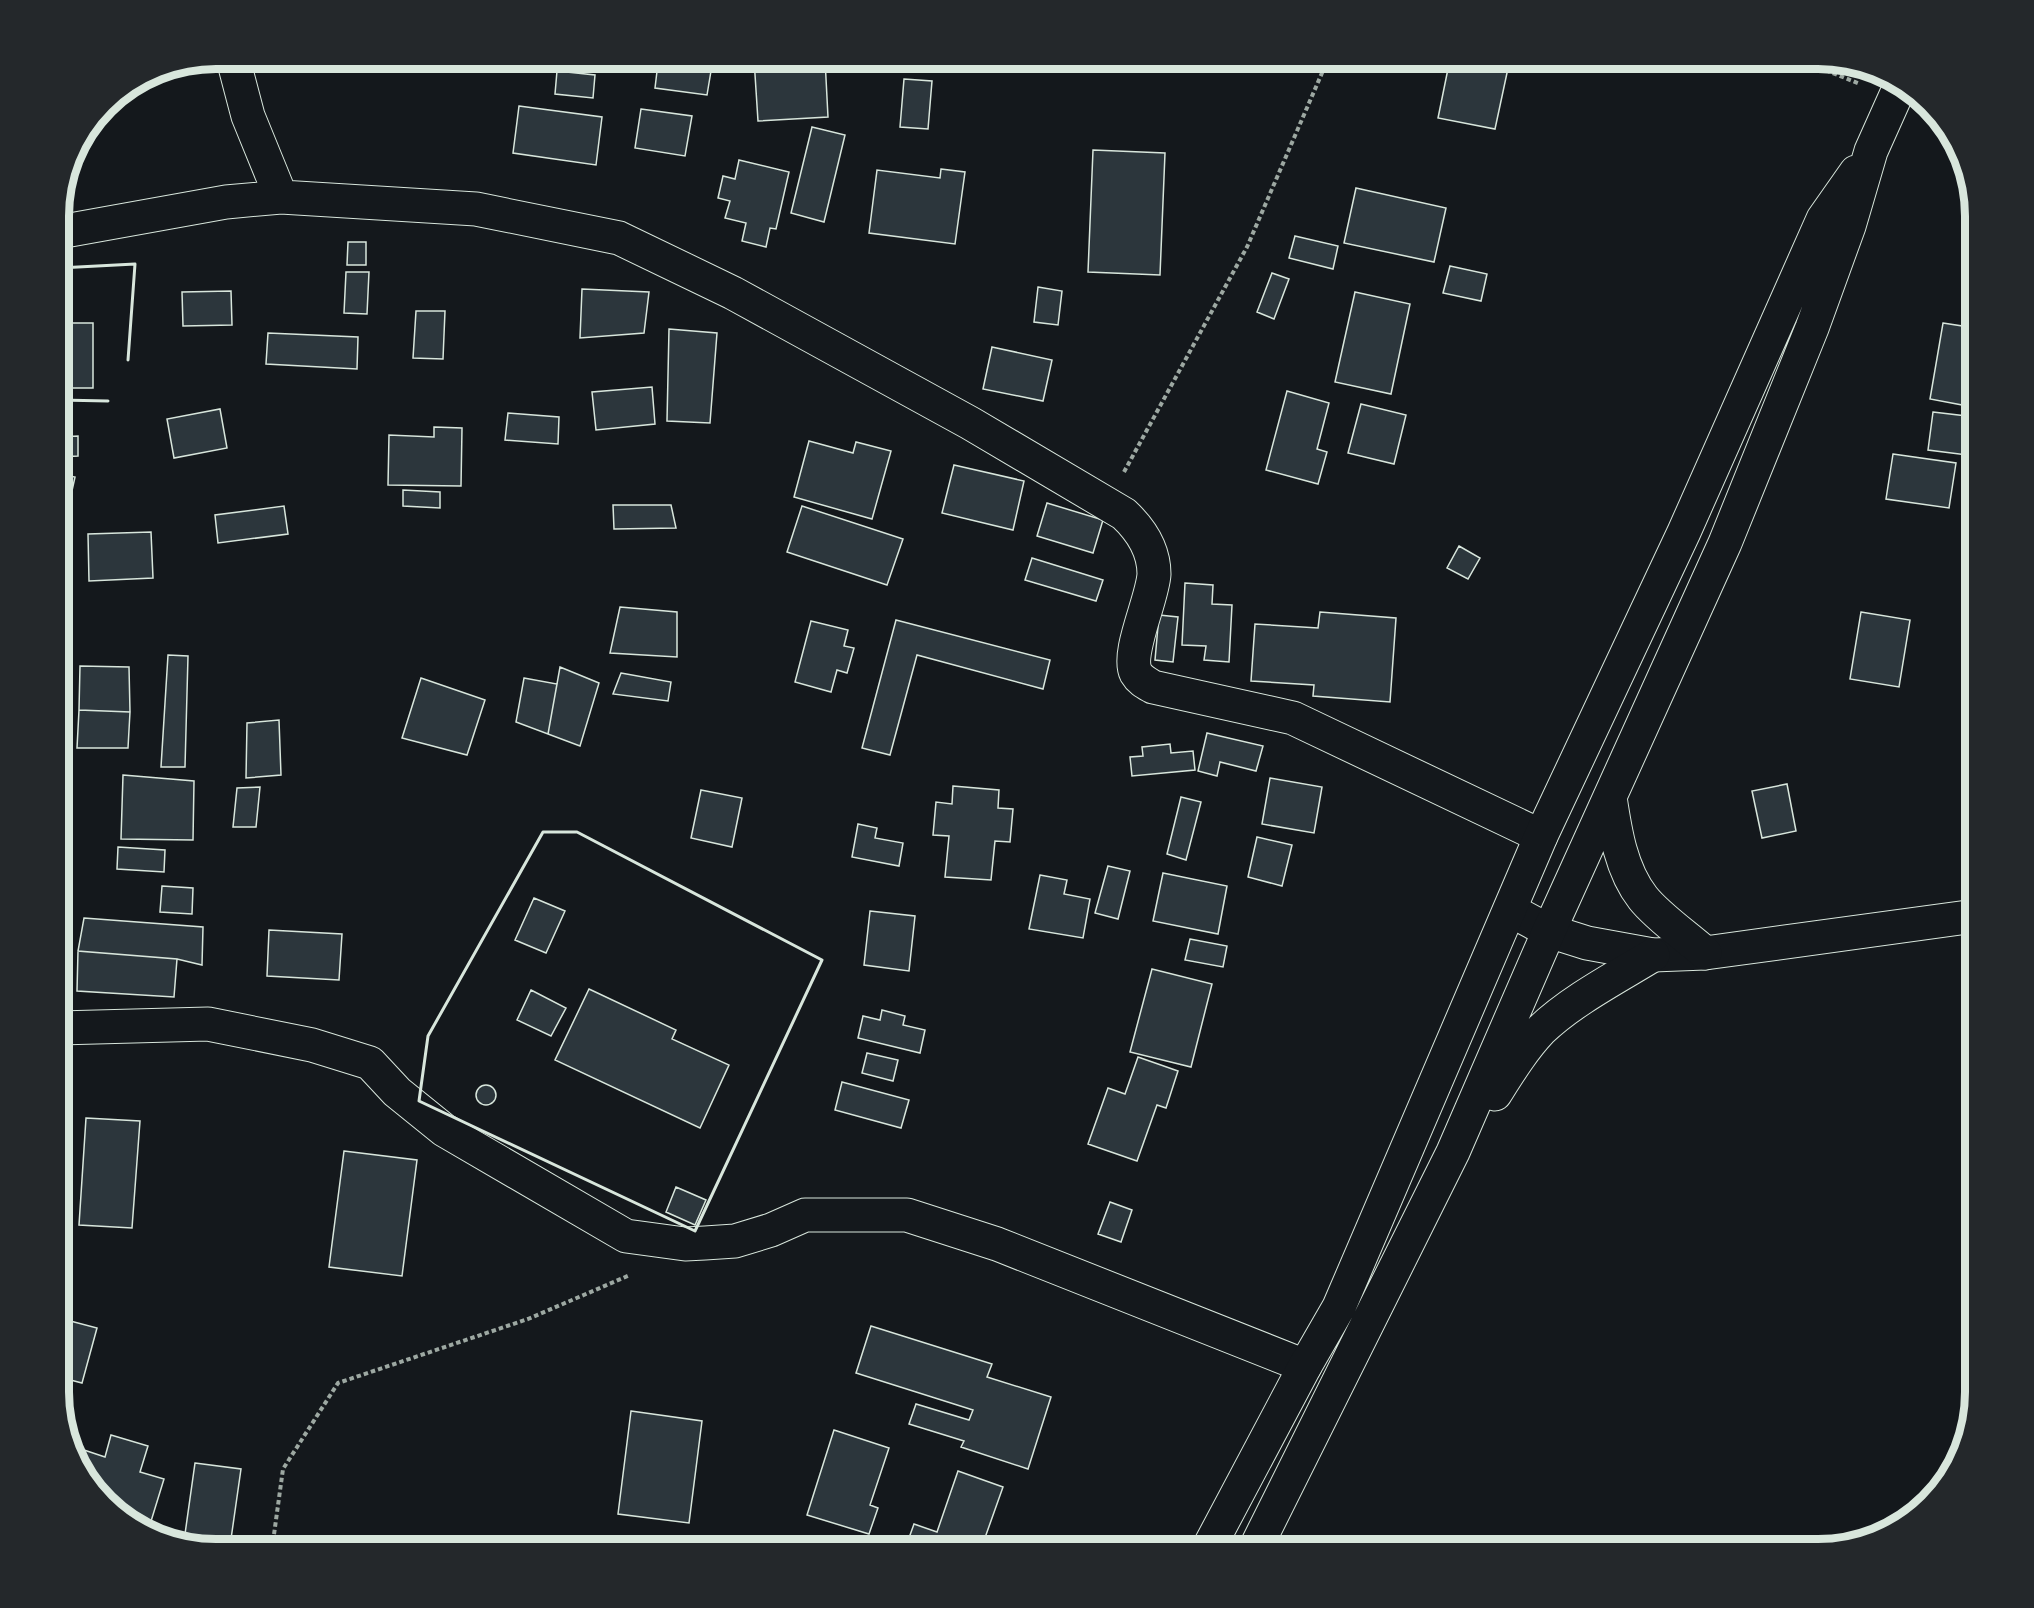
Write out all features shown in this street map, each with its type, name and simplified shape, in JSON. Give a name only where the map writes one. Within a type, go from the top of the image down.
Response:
[{"type":"main road","points":[[236,69],[248,116],[281,197]]},
{"type":"main road","points":[[1260,1539],[1453,1152],[1549,931],[1725,543],[1799,360],[1849,226],[1871,151],[1897,92]]},
{"type":"main road","points":[[1214,1539],[1305,1366],[1339,1307],[1541,836],[1684,532],[1822,219],[1871,151]]},
{"type":"main road","points":[[69,230],[226,202],[281,197],[476,209],[619,238],[733,293],[970,423],[1125,514],[1140,529],[1149,548],[1154,574],[1133,662],[1140,679],[1153,687],[1293,718],[1541,836]]},
{"type":"main road","points":[[1610,797],[1616,836],[1625,864],[1643,898],[1705,953]]},
{"type":"main road","points":[[1510,910],[1549,931],[1587,943],[1653,955],[1705,953],[1965,918]]},
{"type":"main road","points":[[1453,1152],[1517,1060],[1542,1030],[1591,994],[1653,955]]},
{"type":"main road","points":[[69,1028],[208,1024],[312,1045],[370,1063],[397,1092],[444,1130],[626,1236],[695,1244],[735,1240],[771,1230],[805,1215],[907,1215],[997,1244],[1305,1366]]},
{"type":"path","points":[[1107,502],[1247,247],[1323,69]]},
{"type":"path","points":[[1834,70],[1892,89]]},
{"type":"path","points":[[273,1539],[283,1469],[338,1383],[528,1319],[632,1274]]},
{"type":"building","points":[[657,69],[711,71],[707,95],[655,88]]},
{"type":"building","points":[[755,69],[826,69],[828,117],[758,121]]},
{"type":"building","points":[[1448,69],[1508,69],[1495,129],[1438,118]]},
{"type":"building","points":[[557,71],[595,75],[593,98],[555,94]]},
{"type":"building","points":[[904,79],[932,81],[928,129],[900,127]]},
{"type":"building","points":[[519,106],[602,117],[596,165],[513,153]]},
{"type":"building","points":[[641,109],[692,116],[685,156],[635,148]]},
{"type":"building","points":[[812,127],[845,135],[824,222],[791,213]]},
{"type":"building","points":[[1093,150],[1165,153],[1160,275],[1088,272]]},
{"type":"building","points":[[739,160],[789,172],[776,229],[770,228],[766,247],[742,241],[746,223],[725,218],[730,201],[718,198],[723,176],[735,179]]},
{"type":"building","points":[[941,169],[965,172],[955,244],[869,233],[877,170],[940,178]]},
{"type":"building","points":[[1356,188],[1446,208],[1434,262],[1344,243]]},
{"type":"building","points":[[1295,236],[1338,246],[1333,269],[1289,258]]},
{"type":"building","points":[[348,242],[366,242],[366,265],[347,265]]},
{"type":"building","points":[[1450,266],[1487,274],[1481,301],[1443,293]]},
{"type":"building","points":[[346,272],[369,272],[367,314],[344,313]]},
{"type":"building","points":[[1272,273],[1289,279],[1274,319],[1257,312]]},
{"type":"building","points":[[1038,287],[1062,291],[1058,325],[1034,322]]},
{"type":"building","points":[[582,289],[649,292],[644,333],[580,338]]},
{"type":"building","points":[[231,291],[232,325],[183,326],[182,292]]},
{"type":"building","points":[[1355,292],[1410,304],[1391,394],[1335,382]]},
{"type":"building","points":[[416,311],[445,311],[443,359],[413,358]]},
{"type":"building","points":[[69,323],[93,323],[93,388],[69,388]]},
{"type":"building","points":[[1943,323],[1965,326],[1965,406],[1930,399]]},
{"type":"building","points":[[669,329],[717,333],[710,423],[667,421]]},
{"type":"building","points":[[268,333],[358,337],[357,369],[266,364]]},
{"type":"building","points":[[992,347],[1052,360],[1043,401],[983,389]]},
{"type":"building","points":[[652,387],[655,424],[596,430],[592,392]]},
{"type":"building","points":[[1287,391],[1329,403],[1317,449],[1327,452],[1318,484],[1266,470]]},
{"type":"building","points":[[1361,404],[1406,415],[1394,464],[1348,453]]},
{"type":"building","points":[[220,409],[227,448],[174,458],[167,419]]},
{"type":"building","points":[[1933,412],[1965,416],[1965,455],[1928,450]]},
{"type":"building","points":[[508,413],[559,417],[558,444],[505,440]]},
{"type":"building","points":[[434,427],[462,428],[461,486],[388,485],[389,435],[434,437]]},
{"type":"building","points":[[69,436],[78,436],[78,456],[69,456]]},
{"type":"building","points":[[809,441],[853,453],[856,442],[891,451],[872,519],[794,497]]},
{"type":"building","points":[[1893,454],[1956,463],[1949,508],[1886,499]]},
{"type":"building","points":[[954,465],[1024,481],[1013,530],[942,513]]},
{"type":"building","points":[[69,476],[75,477],[69,500]]},
{"type":"building","points":[[403,490],[440,492],[440,508],[403,506]]},
{"type":"building","points":[[1047,503],[1103,520],[1093,553],[1037,536]]},
{"type":"building","points":[[613,505],[671,505],[676,528],[614,529]]},
{"type":"building","points":[[284,506],[288,534],[218,543],[215,515]]},
{"type":"building","points":[[802,506],[903,539],[887,585],[787,552]]},
{"type":"building","points":[[151,532],[153,578],[89,581],[88,534]]},
{"type":"building","points":[[1459,546],[1480,558],[1468,579],[1447,568]]},
{"type":"building","points":[[1032,558],[1103,580],[1096,601],[1025,580]]},
{"type":"building","points":[[1185,583],[1213,585],[1212,604],[1232,605],[1229,662],[1204,660],[1206,646],[1182,645]]},
{"type":"building","points":[[620,607],[677,612],[677,657],[610,653]]},
{"type":"building","points":[[1320,612],[1396,618],[1390,702],[1313,696],[1314,685],[1251,681],[1255,624],[1318,628]]},
{"type":"building","points":[[1861,612],[1910,620],[1899,687],[1850,679]]},
{"type":"building","points":[[1159,615],[1178,617],[1173,662],[1155,660]]},
{"type":"building","points":[[896,620],[1050,660],[1043,689],[917,655],[890,755],[862,748]]},
{"type":"building","points":[[811,621],[848,630],[844,646],[854,648],[847,673],[837,670],[831,692],[795,682]]},
{"type":"building","points":[[168,655],[188,656],[185,767],[161,767]]},
{"type":"building","points":[[80,666],[129,667],[130,712],[79,710]]},
{"type":"building","points":[[560,667],[599,683],[580,746],[548,734]]},
{"type":"building","points":[[621,673],[671,682],[668,701],[613,694]]},
{"type":"building","points":[[421,678],[485,700],[467,755],[402,738]]},
{"type":"building","points":[[524,678],[557,684],[548,734],[516,722]]},
{"type":"building","points":[[79,710],[130,712],[128,748],[77,748]]},
{"type":"building","points":[[279,720],[281,775],[246,778],[247,723]]},
{"type":"building","points":[[1207,733],[1263,746],[1256,771],[1220,762],[1217,776],[1198,771]]},
{"type":"building","points":[[1170,744],[1171,753],[1193,751],[1195,770],[1132,776],[1130,757],[1143,756],[1142,747]]},
{"type":"building","points":[[123,775],[194,781],[193,840],[121,839]]},
{"type":"building","points":[[1270,778],[1322,787],[1314,833],[1262,824]]},
{"type":"building","points":[[1787,784],[1796,831],[1762,838],[1752,791]]},
{"type":"building","points":[[953,786],[999,790],[998,808],[1013,809],[1010,842],[995,841],[991,880],[945,877],[949,836],[933,835],[936,802],[952,804]]},
{"type":"building","points":[[260,787],[256,827],[233,827],[237,788]]},
{"type":"building","points":[[701,790],[742,798],[732,847],[691,838]]},
{"type":"building","points":[[1181,797],[1201,802],[1186,860],[1167,854]]},
{"type":"building","points":[[858,824],[877,828],[875,838],[903,843],[899,866],[852,857]]},
{"type":"building","points":[[1257,837],[1292,845],[1282,886],[1248,877]]},
{"type":"building","points":[[118,847],[165,850],[164,872],[117,869]]},
{"type":"building","points":[[1108,866],[1130,871],[1118,919],[1095,913]]},
{"type":"building","points":[[1163,873],[1227,886],[1218,934],[1153,921]]},
{"type":"building","points":[[1040,875],[1067,880],[1064,894],[1090,899],[1083,938],[1029,929]]},
{"type":"building","points":[[162,886],[193,888],[192,914],[160,912]]},
{"type":"building","points":[[534,898],[565,911],[546,953],[515,940]]},
{"type":"building","points":[[870,911],[915,916],[909,971],[864,965]]},
{"type":"building","points":[[84,918],[203,927],[202,965],[177,959],[78,951]]},
{"type":"building","points":[[269,930],[342,934],[339,980],[267,976]]},
{"type":"building","points":[[1190,939],[1227,946],[1223,967],[1185,960]]},
{"type":"building","points":[[78,951],[177,959],[174,997],[77,991]]},
{"type":"building","points":[[1152,969],[1212,984],[1191,1067],[1130,1052]]},
{"type":"building","points":[[589,989],[676,1030],[672,1039],[729,1065],[700,1128],[555,1060]]},
{"type":"building","points":[[531,990],[566,1008],[551,1036],[517,1020]]},
{"type":"building","points":[[882,1010],[905,1016],[903,1025],[925,1030],[920,1053],[858,1038],[863,1016],[880,1020]]},
{"type":"building","points":[[867,1053],[898,1060],[893,1081],[862,1073]]},
{"type":"building","points":[[1138,1057],[1178,1071],[1166,1108],[1157,1105],[1137,1161],[1088,1144],[1108,1088],[1125,1094]]},
{"type":"building","points":[[842,1082],[909,1100],[901,1128],[835,1110]]},
{"type":"building","points":[[486,1085],[493,1088],[496,1095],[493,1102],[486,1105],[479,1102],[476,1095],[479,1088]]},
{"type":"building","points":[[86,1118],[140,1121],[132,1228],[79,1225]]},
{"type":"building","points":[[344,1151],[417,1160],[402,1276],[329,1267]]},
{"type":"building","points":[[676,1187],[706,1200],[695,1225],[666,1212]]},
{"type":"building","points":[[1110,1202],[1132,1210],[1121,1242],[1098,1234]]},
{"type":"building","points":[[69,1321],[97,1328],[82,1383],[69,1380]]},
{"type":"building","points":[[871,1326],[992,1364],[987,1377],[1051,1397],[1028,1469],[961,1447],[964,1441],[909,1424],[916,1404],[969,1420],[973,1410],[856,1373]]},
{"type":"building","points":[[631,1411],[702,1421],[689,1523],[618,1514]]},
{"type":"building","points":[[834,1430],[889,1448],[870,1505],[878,1508],[869,1534],[807,1515]]},
{"type":"building","points":[[111,1435],[148,1446],[140,1472],[164,1479],[150,1524],[119,1503],[105,1489],[81,1449],[105,1457]]},
{"type":"building","points":[[195,1463],[241,1469],[231,1539],[185,1534]]},
{"type":"building","points":[[958,1471],[1003,1487],[985,1539],[909,1539],[914,1524],[937,1532]]},
{"type":"wall","points":[[69,267],[135,264],[128,360]]},
{"type":"wall","points":[[69,400],[108,401]]},
{"type":"wall","points":[[543,832],[577,832],[822,960],[695,1231],[419,1101],[428,1036],[543,832]]}]
